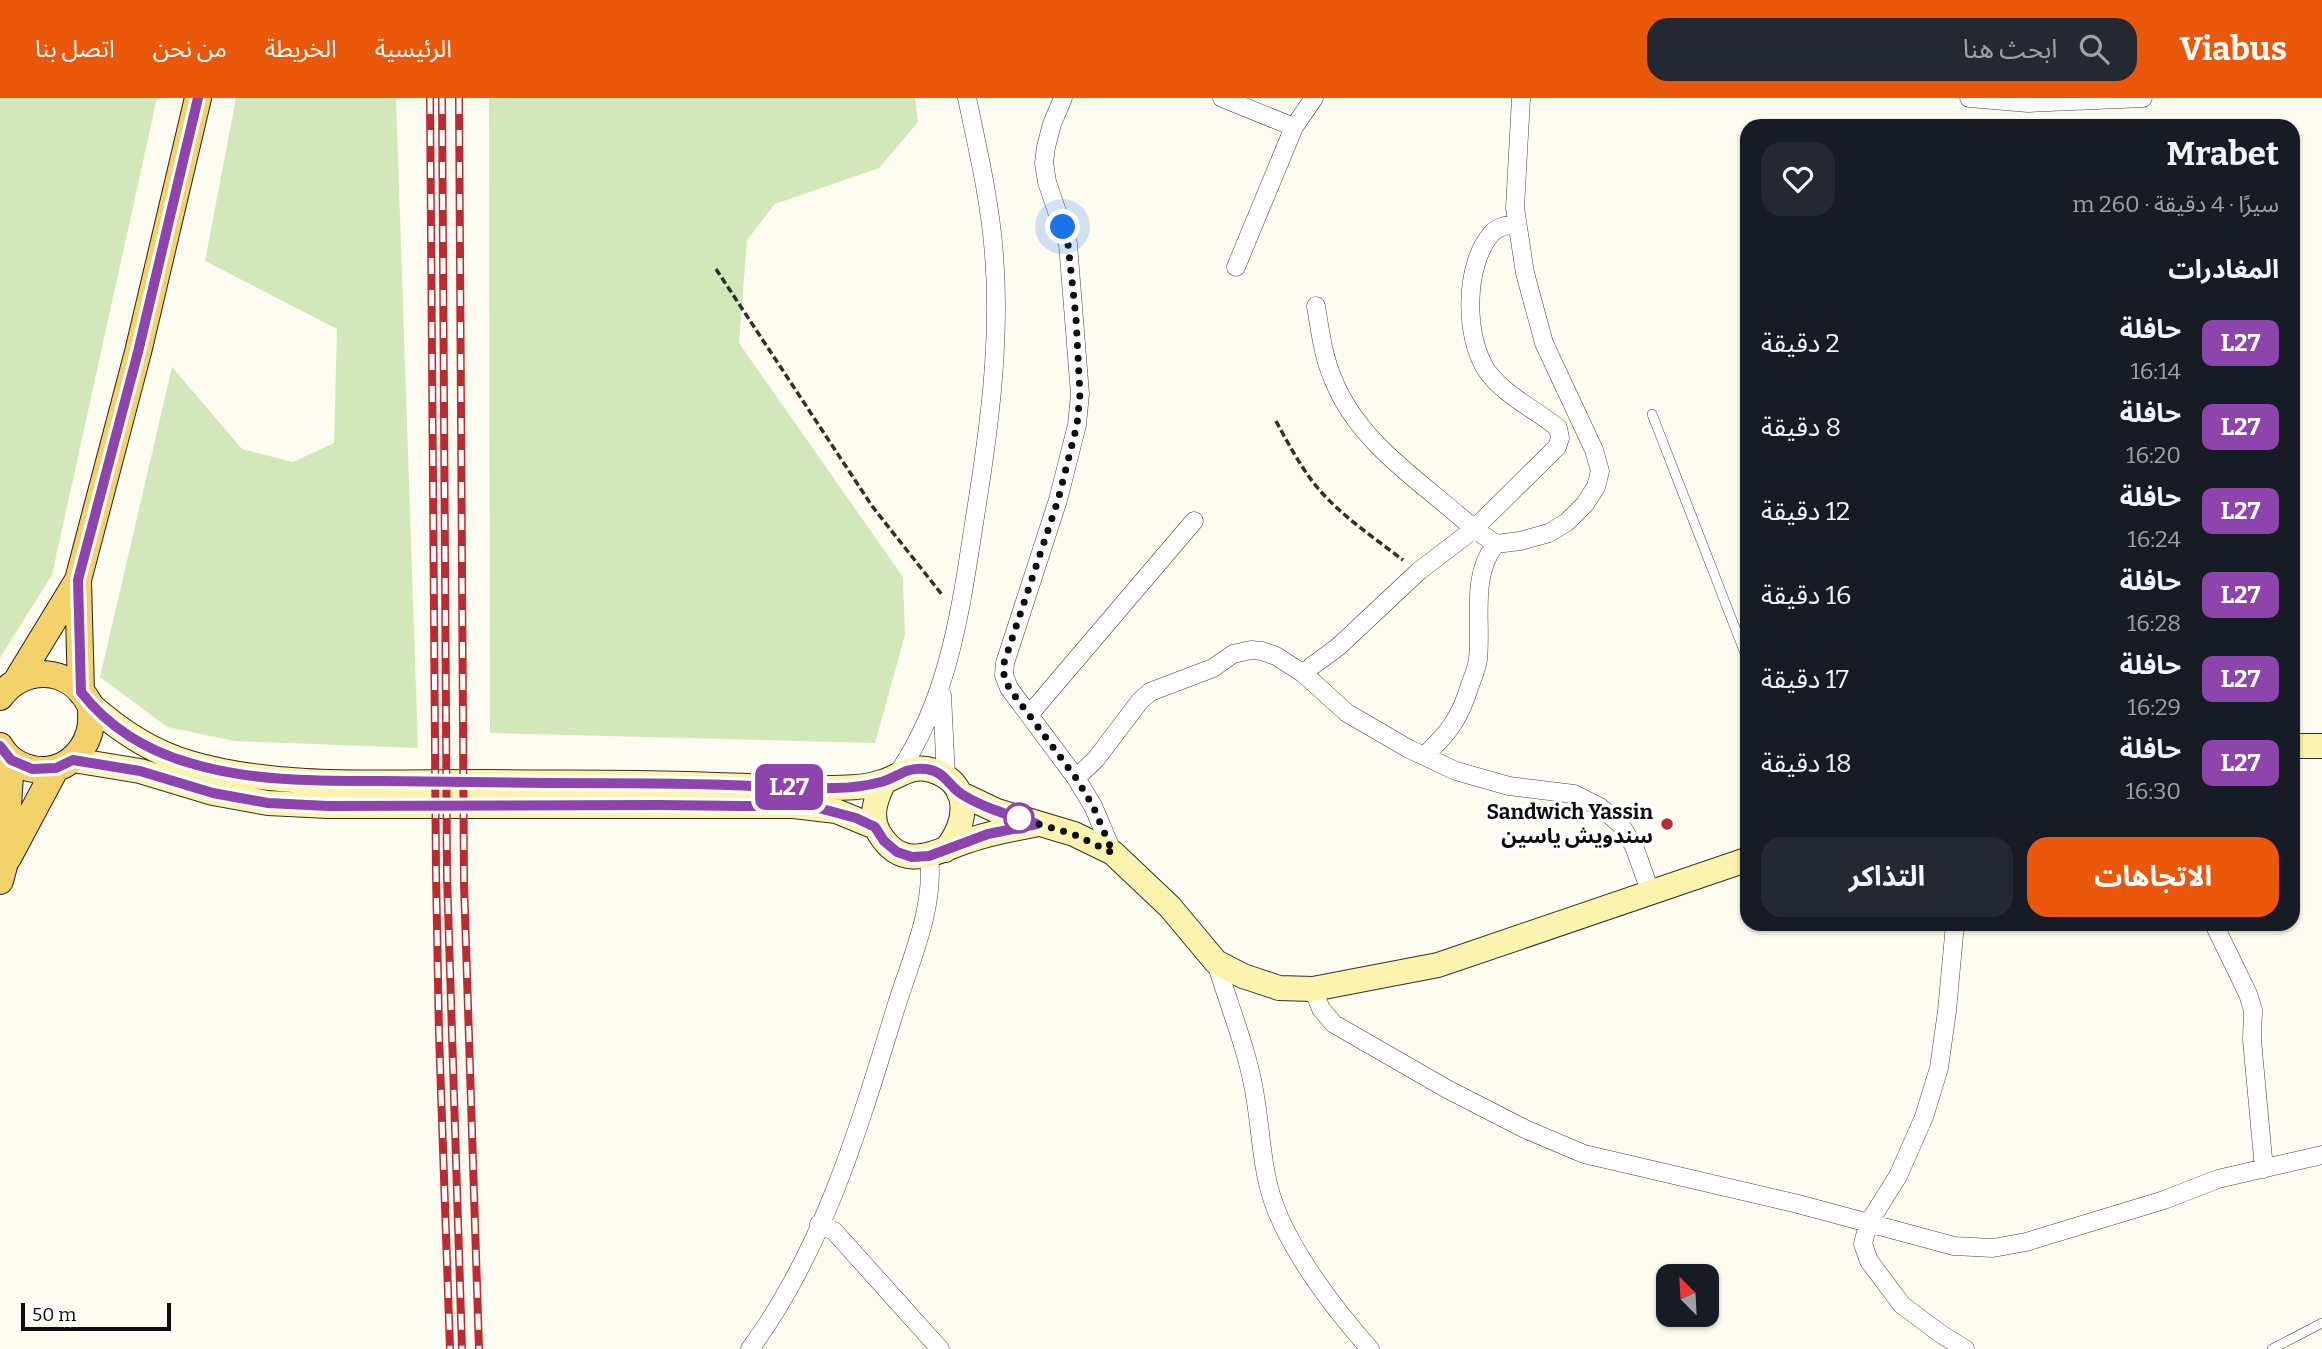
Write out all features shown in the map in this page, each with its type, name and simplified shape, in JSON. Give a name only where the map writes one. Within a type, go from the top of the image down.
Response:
[{"type":"main road","points":[[9,688],[78,580],[138,352],[198,98]]},
{"type":"main road","points":[[2,874],[65,764],[81,751],[90,729],[78,580]]},
{"type":"main road","points":[[9,688],[40,673],[52,674],[63,677],[86,698]]},
{"type":"main road","points":[[2,874],[6,753],[32,769],[65,764]]},
{"type":"street","points":[[967,98],[985,180],[994,254],[996,332],[989,422],[959,617],[942,685],[924,731],[877,796],[875,827],[884,841],[897,852],[912,857],[937,853],[988,834],[1037,824]]},
{"type":"street","points":[[1063,98],[1052,124],[1045,163],[1047,183],[1068,244],[1080,394],[1077,425],[1058,500],[1004,663],[1004,675],[1009,688],[1076,778],[1093,806],[1113,853]]},
{"type":"street","points":[[1222,98],[1294,127]]},
{"type":"street","points":[[1236,267],[1294,127],[1314,98]]},
{"type":"street","points":[[1316,306],[1324,351],[1333,379],[1355,419],[1395,461],[1474,529],[1496,544],[1549,533],[1567,522],[1596,487],[1600,471],[1594,450],[1544,343],[1525,273],[1517,223],[1515,187],[1521,98]]},
{"type":"street","points":[[1969,98],[2028,103],[2142,98]]},
{"type":"street","points":[[1304,674],[1338,647],[1419,571],[1474,529],[1557,447],[1558,429],[1509,394],[1487,370],[1475,344],[1470,310],[1471,283],[1480,256],[1491,234],[1500,227],[1517,223]]},
{"type":"street","points":[[1559,441],[1571,442],[1587,451],[1594,450]]},
{"type":"street","points":[[1029,715],[1194,521]]},
{"type":"street","points":[[1424,756],[1446,736],[1462,712],[1478,662],[1480,579],[1487,556],[1496,544]]},
{"type":"street","points":[[1076,778],[1097,759],[1140,701],[1150,692],[1205,672],[1233,654],[1251,650],[1262,651],[1276,656],[1304,674],[1348,713],[1456,771],[1509,786],[1574,794],[1600,807],[1620,824],[1634,846],[1651,894]]},
{"type":"street","points":[[750,1349],[769,1324],[795,1276],[838,1181],[921,927],[937,853],[957,837],[963,822],[963,805],[953,785],[942,685]]},
{"type":"street","points":[[86,698],[112,724],[136,741],[163,754],[226,772],[329,781],[658,794],[815,807],[856,818],[875,827]]},
{"type":"street","points":[[2300,746],[2322,746]]},
{"type":"street","points":[[65,764],[140,771],[213,793],[268,803],[328,806],[827,788],[891,777],[914,768],[931,769],[997,811],[1073,834],[1113,853],[1170,907],[1216,962],[1248,1063],[1265,1174],[1273,1203],[1303,1259],[1346,1322],[1370,1349]]},
{"type":"street","points":[[328,806],[329,781]]},
{"type":"street","points":[[1216,962],[1265,985],[1279,988],[1312,989],[1381,978],[1438,965],[1740,862]]},
{"type":"street","points":[[1954,931],[1939,1068],[1924,1117],[1898,1176],[1868,1224],[1863,1244],[1869,1261],[1902,1305],[1965,1349]]},
{"type":"street","points":[[2217,931],[2253,1010],[2252,1040],[2264,1169]]},
{"type":"street","points":[[1312,989],[1321,1009],[1334,1024],[1525,1129],[1584,1154],[1798,1204],[1954,1246],[1993,1248],[2026,1242],[2164,1200],[2218,1180],[2322,1155]]},
{"type":"street","points":[[819,1224],[834,1231],[940,1349]]},
{"type":"lane","points":[[1652,414],[1740,641]]},
{"type":"lane","points":[[2272,1349],[2322,1323]]},
{"type":"path","points":[[716,269],[873,506],[959,617]]},
{"type":"path","points":[[1276,421],[1295,457],[1316,486],[1340,511],[1419,571]]},
{"type":"green space","points":[[0,98],[157,98],[52,575],[0,658]]},
{"type":"green space","points":[[236,98],[396,98],[418,748],[235,741],[167,727],[100,677],[172,367],[242,449],[293,462],[334,443],[337,329],[205,261]]},
{"type":"green space","points":[[489,98],[915,98],[918,122],[879,168],[775,204],[747,240],[739,343],[903,577],[905,635],[875,743],[490,733]]},
{"type":"railway","points":[[430,98],[436,874],[450,1349]]},
{"type":"railway","points":[[442,98],[447,875],[462,1349]]},
{"type":"railway","points":[[459,98],[464,883],[479,1349]]},
{"type":"bus line","name":"L27","points":[[0,746],[11,760],[32,769],[56,768],[73,760],[108,765],[140,771],[213,793],[268,803],[328,806],[815,807],[836,811],[875,827],[884,841],[897,852],[912,857],[929,856],[988,834],[1037,824],[978,803],[959,793],[946,777],[931,769],[914,768],[898,773],[884,782],[846,788],[271,778],[226,772],[163,754],[136,741],[112,724],[81,692],[78,580],[138,352],[198,98]]},
{"type":"place","name":"Sandwich Yassin سندويش ياسين","points":[[1667,824]]},
{"type":"route","points":[[1019,818],[1073,834],[1113,853],[1093,806],[1076,778],[1009,688],[1004,675],[1004,663],[1058,500],[1077,425],[1080,394],[1076,318],[1068,244],[1063,227]]}]
